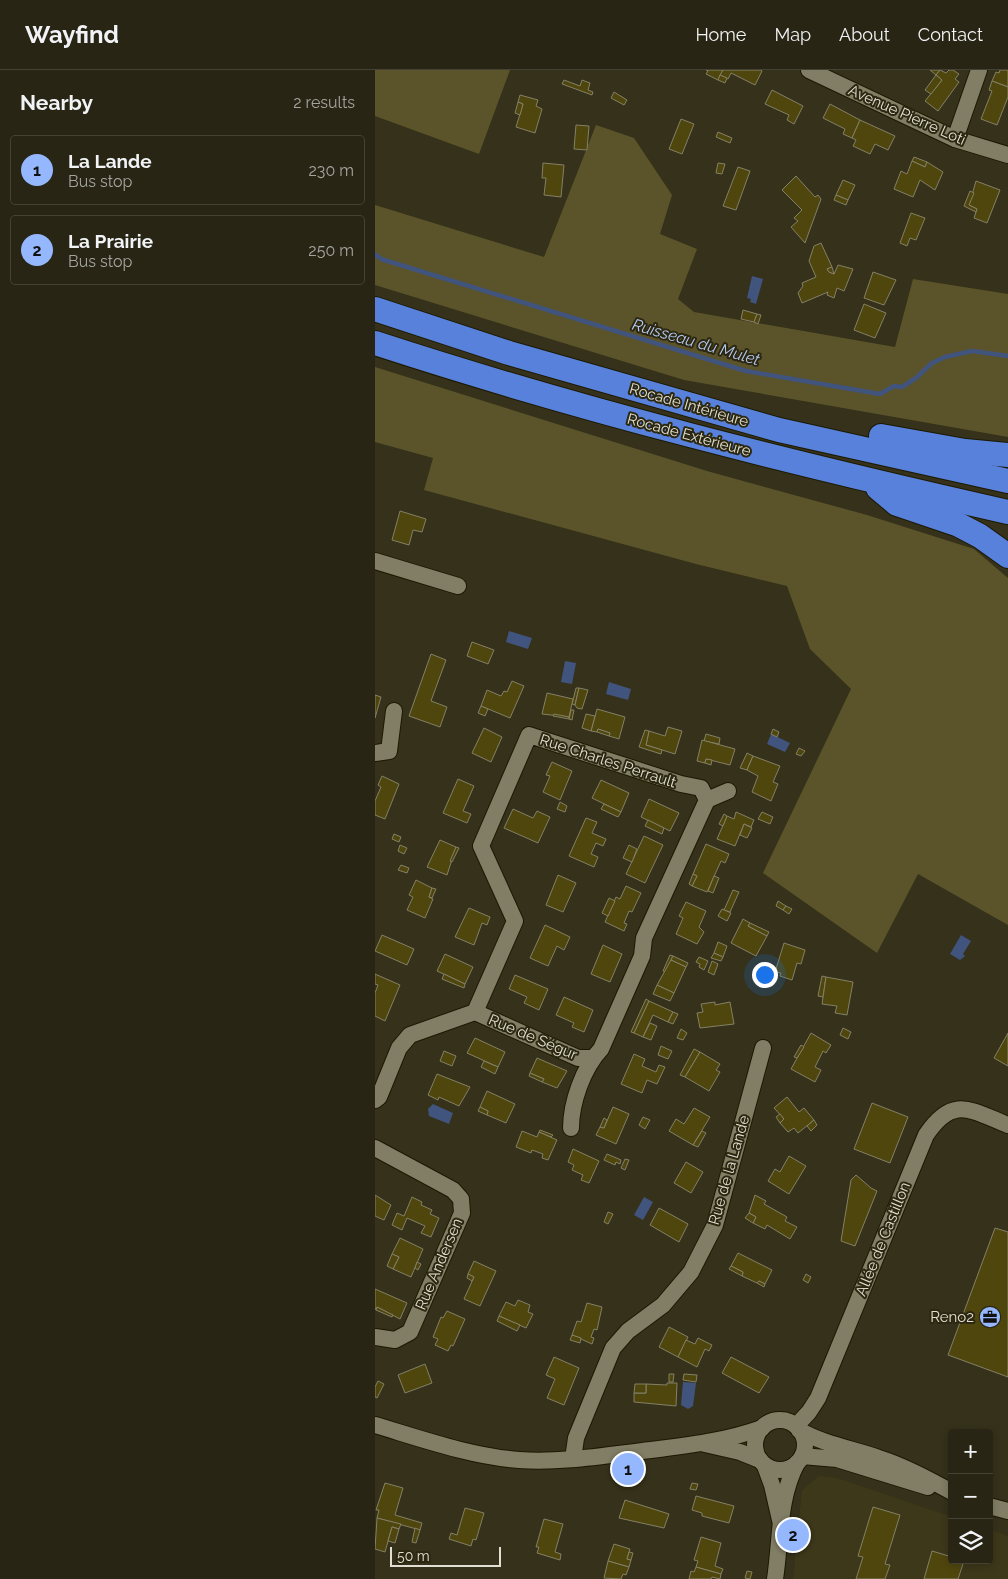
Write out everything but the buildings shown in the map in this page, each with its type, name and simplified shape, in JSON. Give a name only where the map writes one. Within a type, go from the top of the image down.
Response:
[{"type":"highway","name":"Rocade Intérieure","points":[[375,309],[509,353],[779,430],[1008,481]]},
{"type":"highway","name":"Rocade Extérieure","points":[[375,343],[507,386],[651,426],[871,482],[1008,512]]},
{"type":"highway","points":[[779,430],[809,420],[903,440],[1008,455]]},
{"type":"highway","points":[[871,482],[897,504],[959,525],[995,545],[1008,556]]},
{"type":"street","name":"Avenue Pierre Loti","points":[[809,70],[955,139],[1008,155]]},
{"type":"street","points":[[955,139],[979,70]]},
{"type":"street","points":[[375,562],[458,586]]},
{"type":"street","points":[[375,753],[389,751],[394,711]]},
{"type":"street","name":"Rue Charles Perrault","points":[[475,1012],[515,920],[481,846],[529,735],[681,784],[701,788],[707,800]]},
{"type":"street","points":[[571,1128],[571,1112],[592,1058],[601,1049],[639,964],[645,938],[707,800],[728,790]]},
{"type":"street","points":[[375,1100],[379,1097],[399,1048],[411,1035],[475,1012]]},
{"type":"street","name":"Rue de Ségur","points":[[475,1012],[578,1058],[592,1058]]},
{"type":"street","name":"Rue de la Lande","points":[[573,1459],[576,1438],[613,1348],[628,1331],[663,1305],[691,1272],[715,1225],[763,1048]]},
{"type":"street","name":"Allée de Castillon","points":[[797,1428],[818,1398],[926,1135],[935,1121],[943,1114],[954,1109],[972,1110],[1008,1124]]},
{"type":"street","name":"Rue Andersen","points":[[375,1148],[453,1190],[461,1198],[462,1213],[410,1332],[395,1340],[375,1337]]},
{"type":"street","points":[[375,1425],[484,1455],[519,1460],[573,1459],[703,1443],[740,1436],[780,1420],[813,1437],[882,1459],[920,1474],[948,1491]]},
{"type":"street","points":[[762,1428],[755,1440],[755,1448],[772,1485],[780,1520]]},
{"type":"street","points":[[775,1579],[780,1520],[791,1474],[800,1460],[804,1440],[797,1428]]},
{"type":"street","points":[[703,1443],[740,1452],[775,1470],[783,1470],[800,1460],[837,1459],[948,1492]]},
{"type":"street","points":[[993,1507],[1008,1511]]},
{"type":"shaded area","points":[[375,70],[510,70],[479,154],[375,116]]},
{"type":"shaded area","points":[[596,125],[634,138],[672,195],[660,234],[697,249],[678,299],[694,312],[895,347],[913,279],[1008,294],[1008,437],[684,380],[375,285],[375,205],[544,257]]},
{"type":"shaded area","points":[[375,367],[707,471],[867,515],[974,549],[1008,578],[1008,925],[918,874],[877,953],[763,873],[851,689],[810,649],[787,586],[696,564],[424,490],[433,458],[375,442]]},
{"type":"shaded area","points":[[819,1476],[837,1478],[948,1516],[948,1564],[993,1564],[993,1530],[1008,1536],[1008,1579],[793,1579],[802,1490]]},
{"type":"water","points":[[752,276],[763,279],[756,304],[750,302],[751,299],[747,298]]},
{"type":"water","points":[[509,631],[532,638],[528,649],[506,642]]},
{"type":"water","points":[[565,661],[576,663],[572,684],[561,682]]},
{"type":"water","points":[[609,682],[631,689],[628,700],[606,694]]},
{"type":"water","points":[[771,734],[790,743],[785,752],[767,744]]},
{"type":"water","points":[[961,935],[971,941],[963,954],[965,956],[960,960],[950,954]]},
{"type":"water","points":[[433,1104],[453,1113],[449,1124],[429,1116],[428,1109]]},
{"type":"water","points":[[644,1197],[653,1202],[643,1220],[634,1215]]},
{"type":"water","points":[[683,1382],[696,1383],[693,1406],[688,1409],[681,1405]]},
{"type":"waterway","name":"Ruisseau du Mulet","points":[[375,254],[381,259],[746,371],[880,394],[894,386],[902,387],[916,378],[932,363],[945,357],[972,351],[1008,356]]},
{"type":"place","name":"Reno2","points":[[990,1317]]},
{"type":"place","name":"La Lande","points":[[628,1469]]},
{"type":"place","name":"La Prairie","points":[[793,1535]]}]
